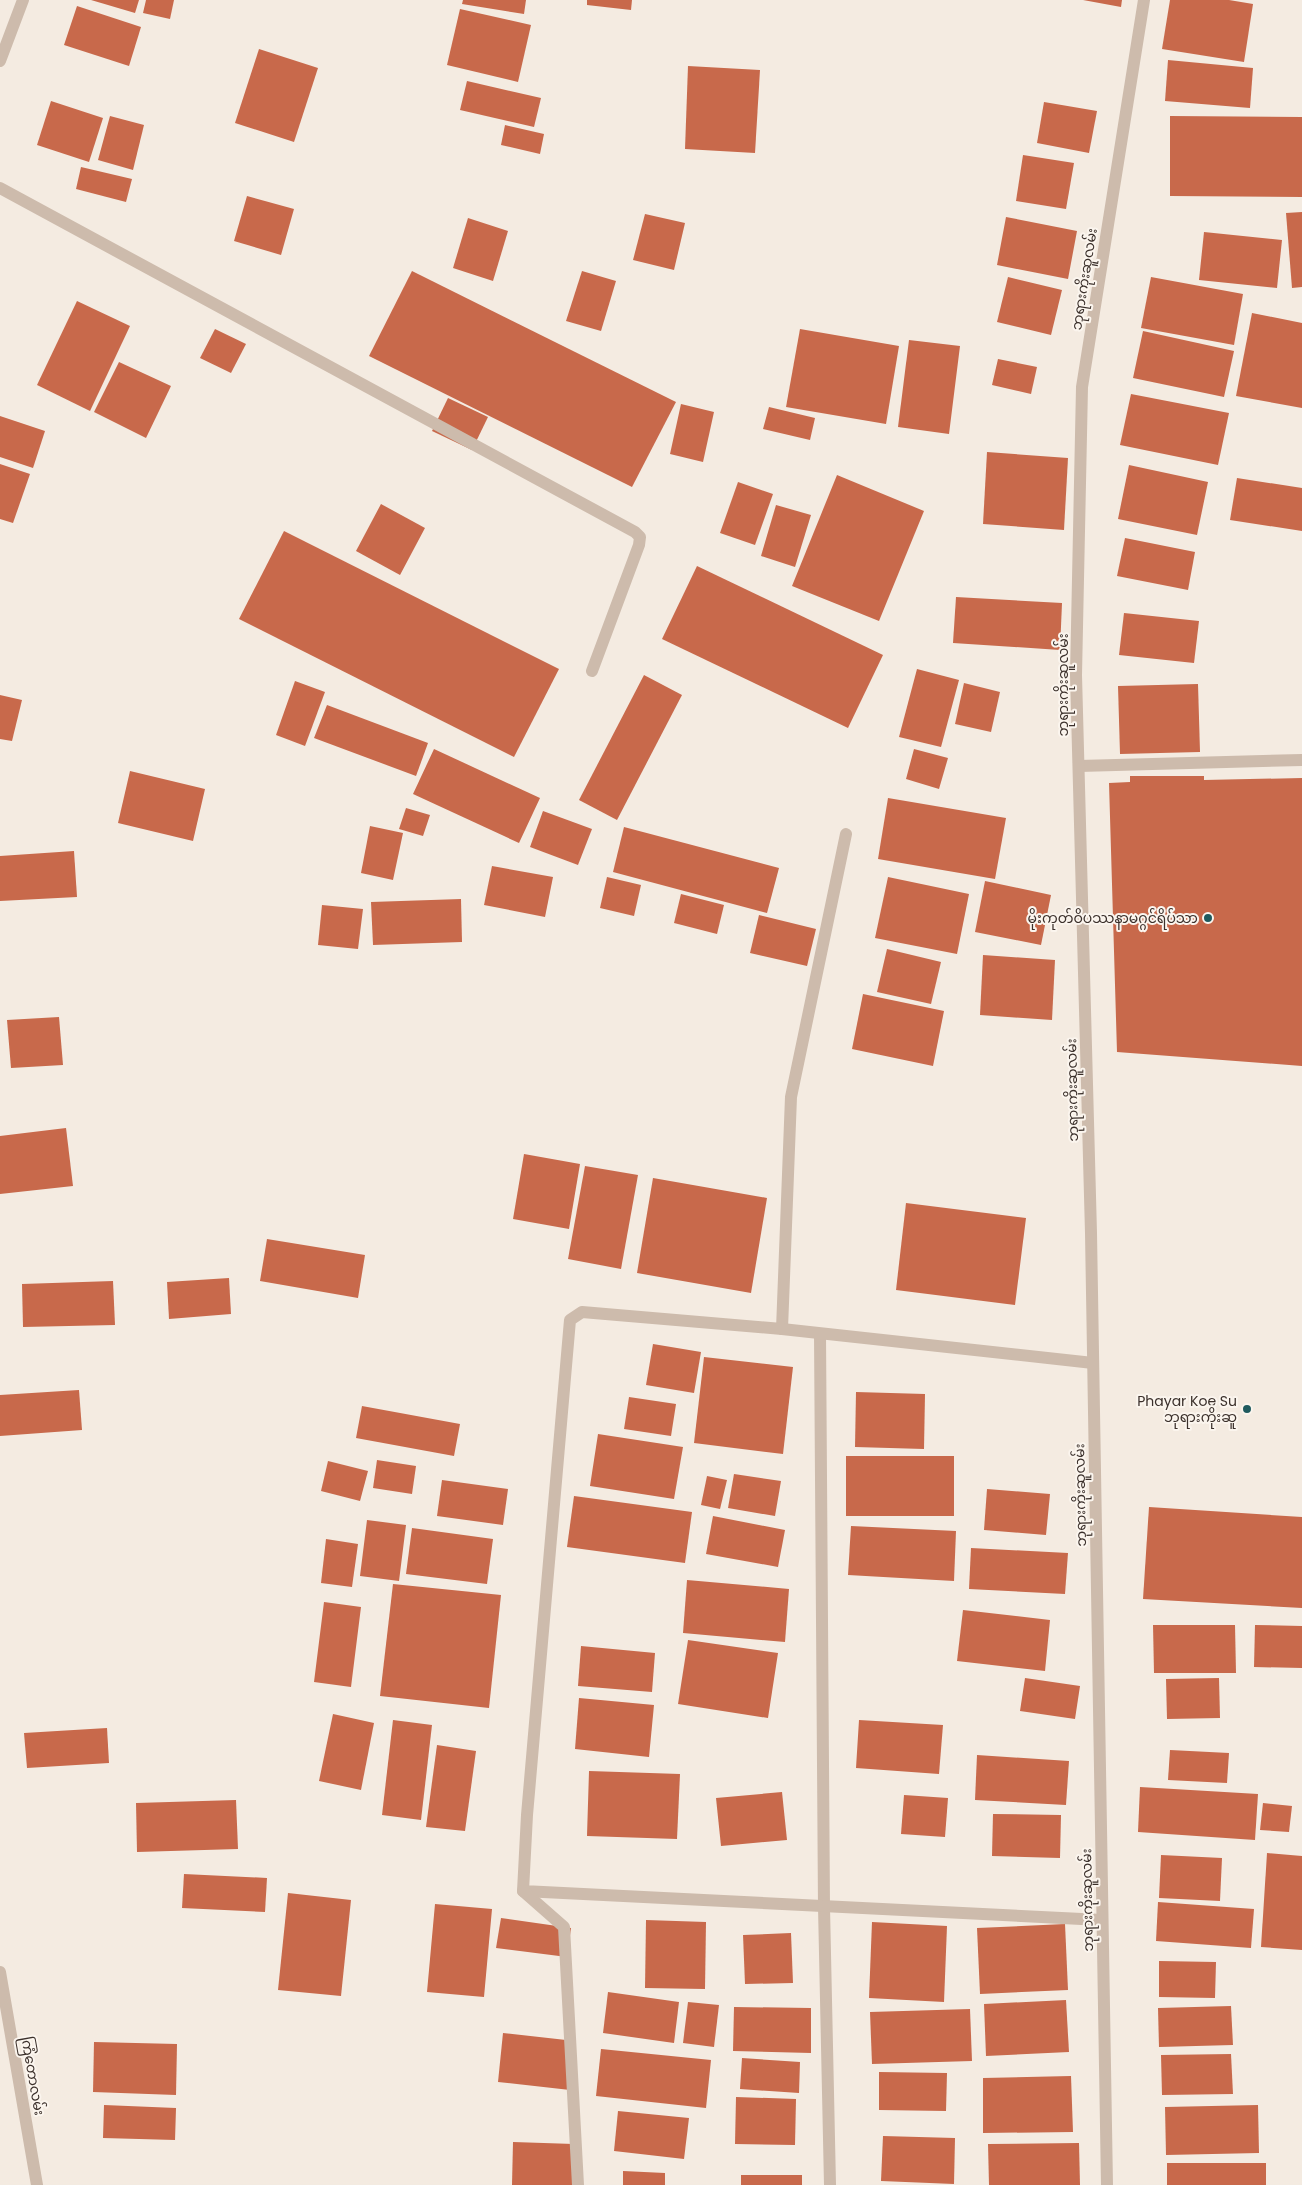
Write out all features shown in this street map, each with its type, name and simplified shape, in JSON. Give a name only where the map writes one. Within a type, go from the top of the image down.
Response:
[{"type":"street","points":[[0,61],[23,0]]},
{"type":"street","name":"ဘုရားကိုးဆူလမ်း","points":[[1106,2185],[1093,1363],[1076,675],[1082,387],[1144,0]]},
{"type":"street","points":[[0,188],[635,532],[640,537],[639,546],[592,671]]},
{"type":"street","points":[[1079,766],[1302,760]]},
{"type":"street","points":[[782,1329],[791,1097],[846,834]]},
{"type":"street","points":[[523,1892],[528,1805],[570,1320],[582,1312],[782,1329],[1093,1363]]},
{"type":"street","points":[[820,1334],[824,1907],[830,2185]]},
{"type":"street","points":[[523,1892],[1102,1920]]},
{"type":"street","points":[[523,1892],[564,1927],[578,2185]]},
{"type":"street","name":"ကြံတောလမ်း","points":[[0,1972],[36,2185]]},
{"type":"building","points":[[91,0],[139,0],[135,13]]},
{"type":"building","points":[[146,0],[174,0],[170,19],[143,13]]},
{"type":"building","points":[[463,0],[526,0],[524,14],[462,4]]},
{"type":"building","points":[[587,0],[632,0],[631,10],[587,5]]},
{"type":"building","points":[[1083,0],[1122,0],[1121,7]]},
{"type":"building","points":[[1170,0],[1229,0],[1253,4],[1244,62],[1162,49]]},
{"type":"building","points":[[77,6],[141,27],[129,66],[64,45]]},
{"type":"building","points":[[460,9],[531,25],[518,82],[447,65]]},
{"type":"building","points":[[259,49],[318,68],[294,142],[235,123]]},
{"type":"building","points":[[1168,60],[1253,68],[1250,108],[1165,101]]},
{"type":"building","points":[[688,66],[760,70],[755,153],[685,149]]},
{"type":"building","points":[[467,81],[541,98],[534,127],[460,110]]},
{"type":"building","points":[[51,101],[103,118],[89,162],[37,145]]},
{"type":"building","points":[[1044,102],[1097,111],[1089,153],[1037,143]]},
{"type":"building","points":[[110,116],[144,125],[133,170],[98,160]]},
{"type":"building","points":[[1170,116],[1302,117],[1302,197],[1170,196]]},
{"type":"building","points":[[505,125],[544,134],[540,154],[501,145]]},
{"type":"building","points":[[1023,155],[1074,163],[1066,209],[1016,201]]},
{"type":"building","points":[[81,167],[132,179],[126,202],[76,189]]},
{"type":"building","points":[[247,196],[294,209],[281,255],[234,241]]},
{"type":"building","points":[[1302,212],[1302,287],[1292,288],[1286,213]]},
{"type":"building","points":[[645,214],[685,223],[674,270],[633,260]]},
{"type":"building","points":[[1006,217],[1077,231],[1068,279],[997,265]]},
{"type":"building","points":[[468,218],[508,231],[493,281],[453,268]]},
{"type":"building","points":[[1204,232],[1282,240],[1277,288],[1199,280]]},
{"type":"building","points":[[412,271],[676,402],[632,487],[369,356]]},
{"type":"building","points":[[582,271],[616,281],[601,331],[566,321]]},
{"type":"building","points":[[1008,277],[1062,290],[1051,335],[997,322]]},
{"type":"building","points":[[1151,277],[1243,294],[1234,345],[1141,328]]},
{"type":"building","points":[[77,301],[130,326],[90,411],[37,385]]},
{"type":"building","points":[[1252,313],[1302,323],[1302,408],[1236,396]]},
{"type":"building","points":[[215,329],[246,344],[231,373],[200,358]]},
{"type":"building","points":[[800,329],[899,346],[886,424],[786,407]]},
{"type":"building","points":[[1143,331],[1234,351],[1224,397],[1133,378]]},
{"type":"building","points":[[909,340],[960,346],[949,434],[898,427]]},
{"type":"building","points":[[998,359],[1037,367],[1031,394],[992,385]]},
{"type":"building","points":[[119,362],[171,386],[146,438],[94,412]]},
{"type":"building","points":[[1131,394],[1229,413],[1218,465],[1120,445]]},
{"type":"building","points":[[448,398],[488,417],[472,450],[432,431]]},
{"type":"building","points":[[681,404],[714,412],[703,462],[670,454]]},
{"type":"building","points":[[769,407],[815,418],[810,440],[763,429]]},
{"type":"building","points":[[0,416],[45,431],[33,468],[0,457]]},
{"type":"building","points":[[987,452],[1068,458],[1064,530],[983,524]]},
{"type":"building","points":[[0,464],[30,474],[13,523],[0,519]]},
{"type":"building","points":[[1129,465],[1208,482],[1197,535],[1118,519]]},
{"type":"building","points":[[837,475],[924,511],[879,621],[792,586]]},
{"type":"building","points":[[1237,478],[1302,488],[1302,531],[1230,520]]},
{"type":"building","points":[[738,482],[773,494],[755,545],[720,533]]},
{"type":"building","points":[[381,504],[425,528],[400,575],[356,551]]},
{"type":"building","points":[[776,505],[811,515],[795,567],[761,556]]},
{"type":"building","points":[[284,531],[559,669],[514,757],[239,619]]},
{"type":"building","points":[[1125,538],[1195,552],[1188,590],[1117,576]]},
{"type":"building","points":[[697,566],[883,655],[848,728],[662,639]]},
{"type":"building","points":[[956,597],[1062,603],[1060,650],[953,643]]},
{"type":"building","points":[[1124,613],[1199,621],[1194,663],[1119,655]]},
{"type":"building","points":[[917,669],[959,680],[941,747],[899,737]]},
{"type":"building","points":[[644,675],[682,695],[617,820],[579,800]]},
{"type":"building","points":[[295,681],[325,692],[305,746],[276,735]]},
{"type":"building","points":[[964,683],[1000,692],[991,732],[955,724]]},
{"type":"building","points":[[1198,684],[1200,752],[1120,754],[1118,686]]},
{"type":"building","points":[[0,695],[22,700],[12,741],[0,739]]},
{"type":"building","points":[[327,705],[428,743],[416,776],[314,738]]},
{"type":"building","points":[[434,749],[540,798],[519,843],[413,794]]},
{"type":"building","points":[[914,749],[948,758],[939,789],[906,779]]},
{"type":"building","points":[[130,771],[205,789],[193,841],[118,823]]},
{"type":"building","name":"မိုးကုတ်ဝိပဿနာမဂ္ဂင်ရိပ်သာ","points":[[1130,776],[1204,776],[1204,780],[1302,778],[1302,1066],[1117,1052],[1109,783],[1130,782]]},
{"type":"building","points":[[888,798],[1006,818],[995,879],[878,859]]},
{"type":"building","points":[[406,808],[430,815],[423,836],[399,829]]},
{"type":"building","points":[[543,811],[592,829],[578,865],[530,847]]},
{"type":"building","points":[[370,826],[403,833],[393,880],[361,873]]},
{"type":"building","points":[[624,827],[779,868],[767,913],[613,872]]},
{"type":"building","points":[[74,851],[77,897],[0,901],[0,856]]},
{"type":"building","points":[[492,866],[553,877],[545,917],[484,905]]},
{"type":"building","points":[[607,877],[641,885],[634,916],[600,908]]},
{"type":"building","points":[[888,877],[969,894],[957,954],[875,938]]},
{"type":"building","points":[[985,881],[1051,895],[1041,945],[975,932]]},
{"type":"building","points":[[681,894],[724,905],[717,934],[674,923]]},
{"type":"building","points":[[461,899],[462,942],[373,945],[371,902]]},
{"type":"building","points":[[322,905],[363,909],[358,949],[318,945]]},
{"type":"building","points":[[759,915],[816,929],[807,966],[750,953]]},
{"type":"building","points":[[887,949],[941,962],[931,1004],[877,992]]},
{"type":"building","points":[[983,955],[1055,960],[1052,1020],[980,1015]]},
{"type":"building","points":[[863,994],[944,1011],[933,1066],[852,1049]]},
{"type":"building","points":[[59,1017],[63,1065],[11,1068],[7,1020]]},
{"type":"building","points":[[66,1128],[73,1186],[0,1194],[0,1136]]},
{"type":"building","points":[[524,1154],[580,1164],[569,1229],[513,1219]]},
{"type":"building","points":[[585,1166],[638,1175],[621,1269],[568,1259]]},
{"type":"building","points":[[653,1178],[767,1198],[751,1293],[637,1273]]},
{"type":"building","points":[[906,1203],[1026,1218],[1015,1305],[896,1290]]},
{"type":"building","points":[[267,1239],[365,1255],[358,1298],[260,1281]]},
{"type":"building","points":[[229,1278],[231,1314],[169,1319],[167,1282]]},
{"type":"building","points":[[113,1281],[115,1325],[23,1327],[22,1284]]},
{"type":"building","points":[[653,1344],[701,1352],[694,1393],[646,1385]]},
{"type":"building","points":[[704,1357],[793,1367],[783,1454],[694,1443]]},
{"type":"building","points":[[79,1390],[82,1430],[0,1436],[0,1395]]},
{"type":"building","points":[[856,1392],[925,1394],[924,1449],[855,1447]]},
{"type":"building","points":[[629,1397],[676,1404],[671,1436],[624,1429]]},
{"type":"building","points":[[362,1406],[460,1424],[454,1456],[356,1438]]},
{"type":"building","points":[[598,1434],[683,1447],[674,1499],[590,1486]]},
{"type":"building","points":[[846,1456],[954,1456],[954,1516],[846,1516]]},
{"type":"building","points":[[377,1460],[416,1466],[412,1494],[373,1488]]},
{"type":"building","points":[[328,1461],[368,1471],[360,1501],[321,1491]]},
{"type":"building","points":[[734,1474],[781,1481],[775,1516],[728,1508]]},
{"type":"building","points":[[707,1476],[727,1480],[720,1509],[701,1505]]},
{"type":"building","points":[[442,1480],[508,1489],[503,1525],[437,1516]]},
{"type":"building","points":[[987,1489],[1050,1494],[1046,1535],[984,1530]]},
{"type":"building","points":[[574,1496],[692,1512],[685,1563],[567,1547]]},
{"type":"building","points":[[1149,1507],[1302,1517],[1302,1608],[1143,1599]]},
{"type":"building","points":[[713,1516],[785,1530],[778,1567],[706,1554]]},
{"type":"building","points":[[367,1520],[406,1525],[399,1581],[360,1576]]},
{"type":"building","points":[[851,1526],[956,1531],[954,1581],[848,1575]]},
{"type":"building","points":[[412,1528],[493,1539],[487,1584],[406,1574]]},
{"type":"building","points":[[326,1539],[358,1544],[352,1587],[321,1583]]},
{"type":"building","points":[[971,1548],[1068,1553],[1065,1594],[969,1589]]},
{"type":"building","points":[[687,1580],[789,1589],[785,1642],[683,1633]]},
{"type":"building","points":[[393,1584],[501,1595],[489,1708],[380,1696]]},
{"type":"building","points":[[324,1602],[361,1607],[351,1687],[314,1682]]},
{"type":"building","points":[[963,1610],[1050,1620],[1045,1671],[957,1661]]},
{"type":"building","points":[[1153,1625],[1235,1625],[1236,1673],[1154,1673]]},
{"type":"building","points":[[1255,1625],[1302,1626],[1302,1668],[1254,1667]]},
{"type":"building","points":[[688,1640],[778,1653],[768,1718],[678,1704]]},
{"type":"building","points":[[581,1646],[655,1653],[652,1692],[578,1686]]},
{"type":"building","points":[[1025,1678],[1080,1686],[1075,1719],[1020,1711]]},
{"type":"building","points":[[1219,1678],[1220,1718],[1167,1719],[1166,1679]]},
{"type":"building","points":[[579,1698],[654,1705],[649,1757],[575,1749]]},
{"type":"building","points":[[333,1714],[374,1723],[361,1790],[319,1781]]},
{"type":"building","points":[[393,1720],[432,1725],[421,1820],[382,1815]]},
{"type":"building","points":[[859,1720],[943,1725],[939,1774],[856,1768]]},
{"type":"building","points":[[107,1728],[109,1763],[27,1768],[24,1733]]},
{"type":"building","points":[[437,1745],[476,1751],[465,1831],[426,1827]]},
{"type":"building","points":[[1170,1750],[1229,1753],[1227,1783],[1168,1780]]},
{"type":"building","points":[[977,1755],[1069,1761],[1066,1805],[975,1800]]},
{"type":"building","points":[[589,1771],[680,1774],[677,1839],[587,1836]]},
{"type":"building","points":[[1140,1787],[1258,1794],[1255,1840],[1138,1832]]},
{"type":"building","points":[[782,1792],[787,1840],[721,1846],[716,1798]]},
{"type":"building","points":[[904,1795],[948,1798],[945,1837],[901,1834]]},
{"type":"building","points":[[236,1800],[238,1849],[137,1852],[136,1803]]},
{"type":"building","points":[[1263,1803],[1292,1806],[1289,1832],[1260,1830]]},
{"type":"building","points":[[993,1814],[1061,1815],[1060,1858],[992,1856]]},
{"type":"building","points":[[1267,1853],[1302,1856],[1302,1950],[1261,1947]]},
{"type":"building","points":[[1161,1855],[1222,1858],[1220,1901],[1159,1898]]},
{"type":"building","points":[[184,1874],[267,1878],[265,1912],[182,1908]]},
{"type":"building","points":[[288,1893],[351,1900],[341,1996],[278,1990]]},
{"type":"building","points":[[1158,1902],[1254,1909],[1251,1948],[1156,1941]]},
{"type":"building","points":[[435,1904],[492,1909],[484,1997],[427,1992]]},
{"type":"building","points":[[501,1918],[571,1928],[567,1957],[496,1948]]},
{"type":"building","points":[[646,1920],[706,1922],[705,1989],[645,1988]]},
{"type":"building","points":[[872,1922],[947,1926],[944,2002],[869,1998]]},
{"type":"building","points":[[1065,1924],[1068,1990],[980,1994],[977,1928]]},
{"type":"building","points":[[791,1933],[793,1983],[745,1984],[743,1935]]},
{"type":"building","points":[[1159,1961],[1216,1962],[1215,1998],[1159,1997]]},
{"type":"building","points":[[608,1992],[679,2002],[674,2043],[603,2033]]},
{"type":"building","points":[[1066,2000],[1069,2052],[986,2056],[984,2004]]},
{"type":"building","points":[[688,2002],[719,2005],[714,2047],[683,2043]]},
{"type":"building","points":[[1231,2006],[1233,2045],[1159,2047],[1158,2008]]},
{"type":"building","points":[[734,2007],[811,2008],[811,2053],[733,2051]]},
{"type":"building","points":[[970,2009],[972,2061],[872,2064],[870,2012]]},
{"type":"building","points":[[503,2033],[575,2041],[570,2090],[498,2082]]},
{"type":"building","points":[[94,2042],[177,2044],[176,2095],[93,2092]]},
{"type":"building","points":[[601,2049],[711,2060],[706,2108],[596,2096]]},
{"type":"building","points":[[1231,2054],[1233,2094],[1162,2095],[1161,2055]]},
{"type":"building","points":[[742,2058],[800,2062],[799,2093],[740,2089]]},
{"type":"building","points":[[879,2072],[947,2073],[946,2111],[879,2110]]},
{"type":"building","points":[[1071,2076],[1073,2132],[983,2133],[983,2078]]},
{"type":"building","points":[[736,2097],[796,2099],[795,2145],[735,2144]]},
{"type":"building","points":[[104,2105],[176,2108],[175,2140],[103,2138]]},
{"type":"building","points":[[1258,2105],[1259,2153],[1166,2155],[1165,2107]]},
{"type":"building","points":[[618,2111],[689,2118],[684,2159],[614,2151]]},
{"type":"building","points":[[883,2136],[955,2138],[954,2184],[881,2181]]},
{"type":"building","points":[[513,2142],[574,2144],[573,2185],[512,2185]]},
{"type":"building","points":[[1079,2143],[1080,2185],[989,2185],[988,2144]]},
{"type":"building","points":[[1167,2163],[1266,2163],[1266,2185],[1167,2185]]},
{"type":"building","points":[[623,2171],[665,2173],[665,2185],[623,2185]]},
{"type":"building","points":[[741,2175],[802,2175],[802,2185],[741,2185]]},
{"type":"place","name":"မိုးကုတ်ဝိပဿနာမဂ္ဂင်ရိပ်သာ","points":[[1208,918]]},
{"type":"place","name":"Phayar Koe Su ဘုရားကိုးဆူ","points":[[1247,1409]]}]
